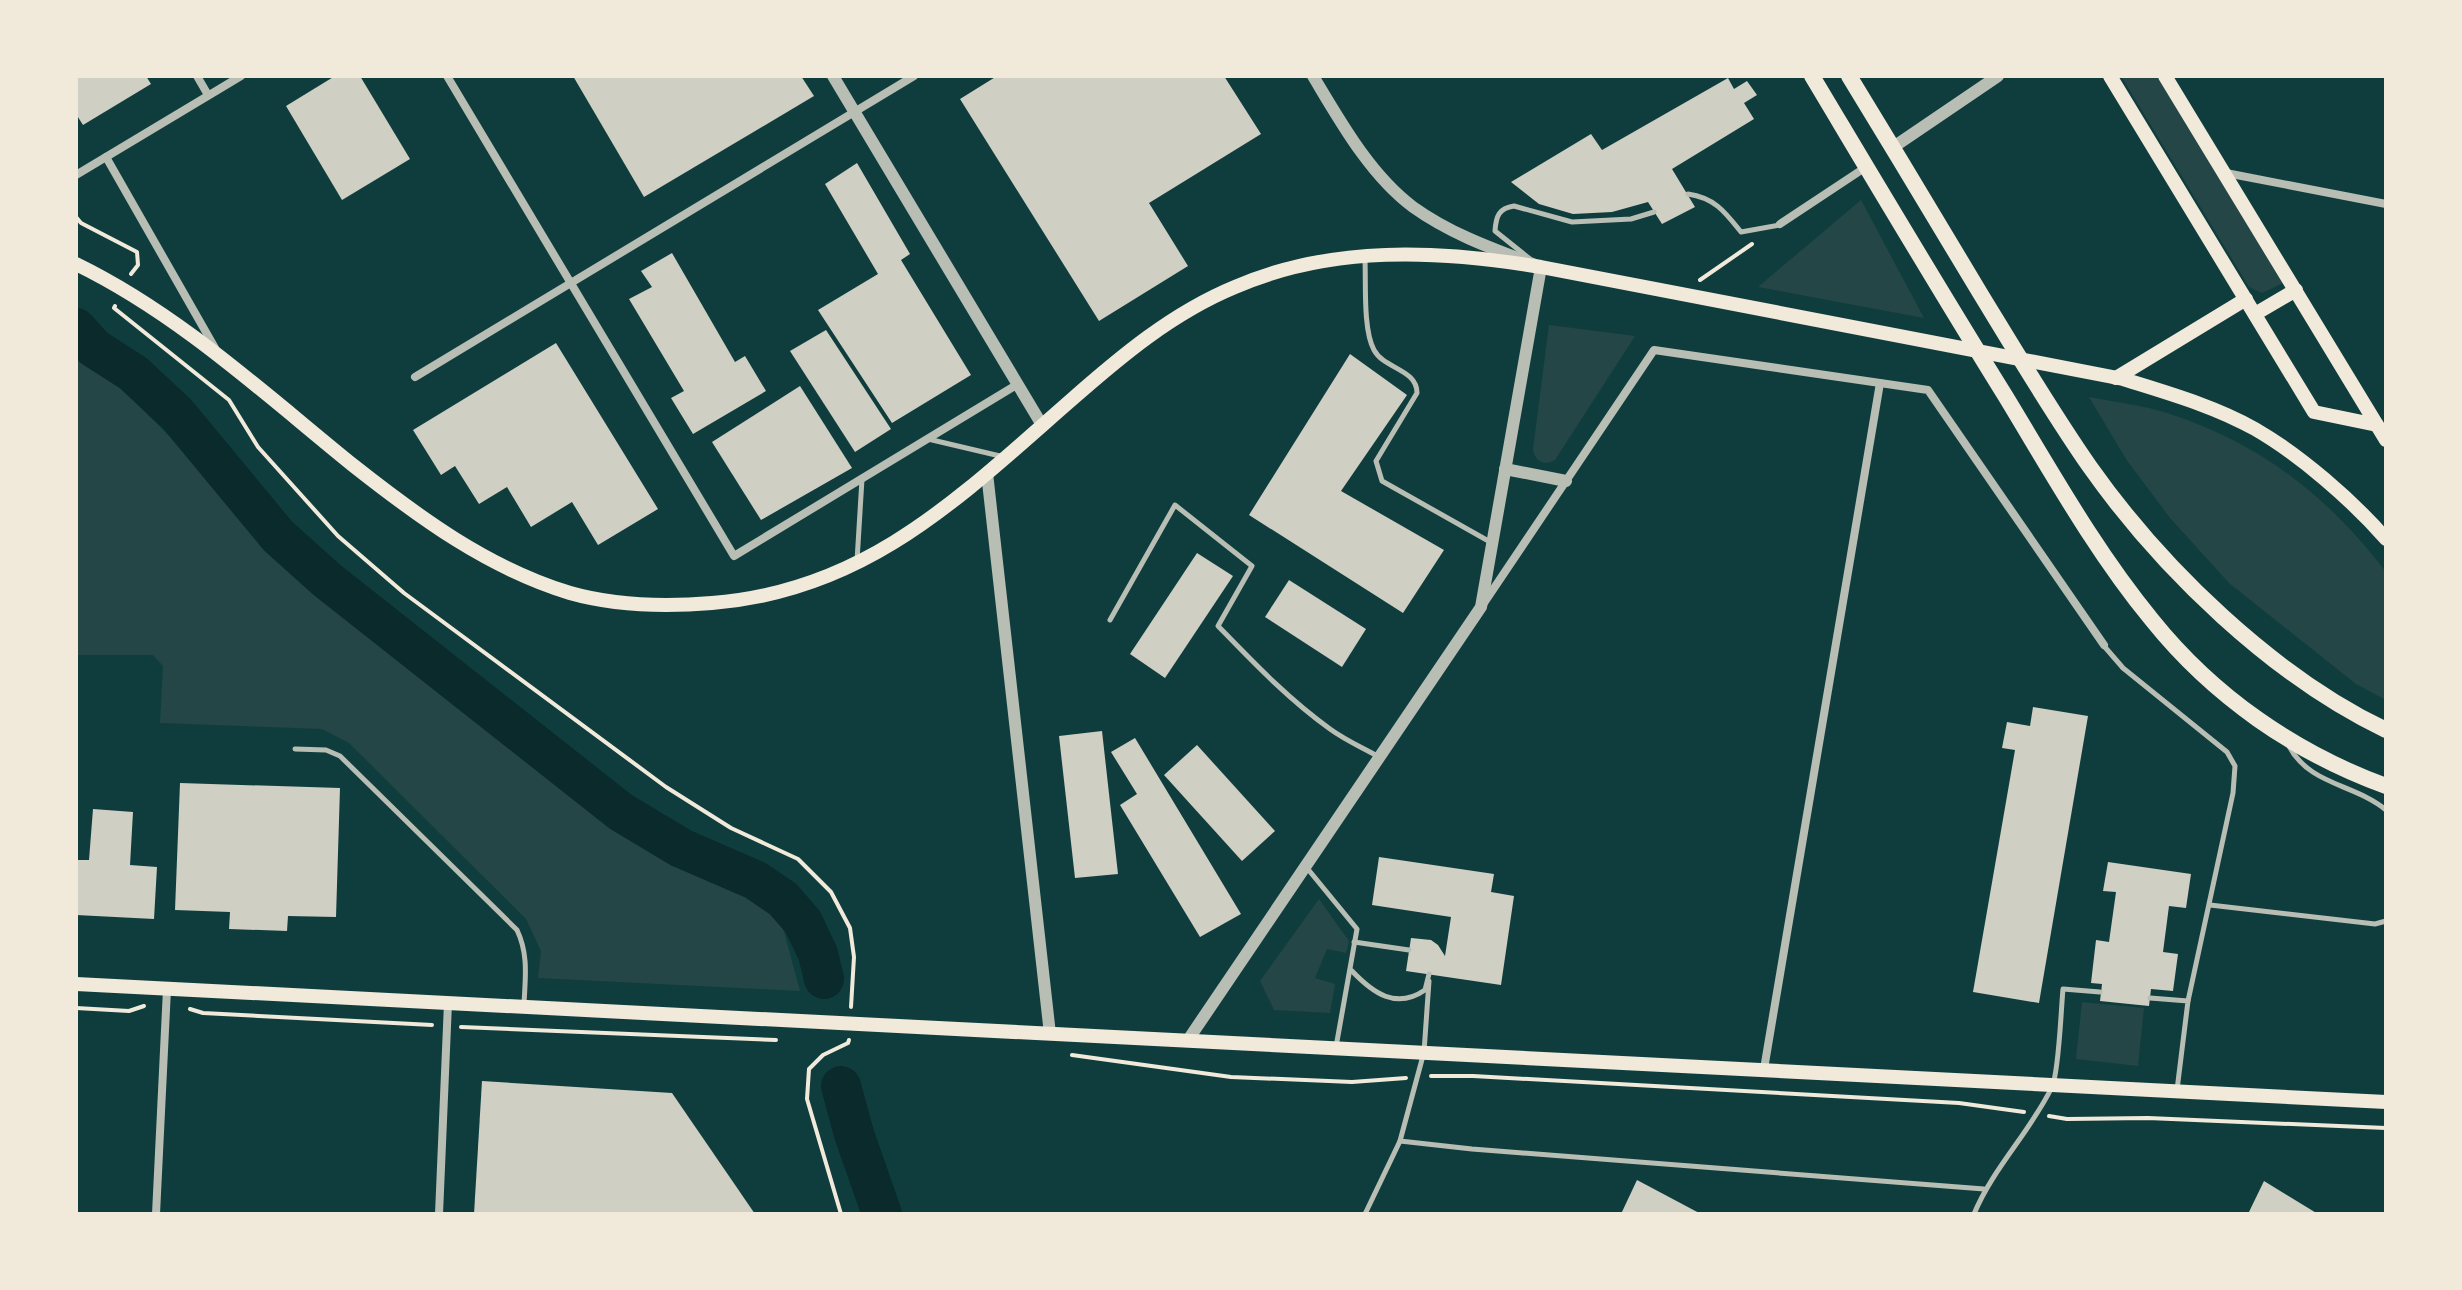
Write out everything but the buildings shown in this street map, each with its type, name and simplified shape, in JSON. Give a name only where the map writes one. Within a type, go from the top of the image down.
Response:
[{"type":"highway","points":[[1812,76],[2085,526],[2152,620],[2183,656],[2218,688],[2285,738],[2323,760],[2386,786]]},
{"type":"highway","points":[[1849,76],[2039,390],[2125,512],[2165,558],[2278,663],[2386,730]]},
{"type":"main road","points":[[2110,76],[2314,412],[2382,426]]},
{"type":"main road","points":[[2165,76],[2382,426],[2386,440]]},
{"type":"main road","points":[[76,264],[151,307],[221,359],[414,514],[470,549],[519,574],[570,593],[614,603],[671,606],[772,595],[856,565],[944,508],[1105,369],[1190,309],[1273,273],[1364,255],[1481,257],[2116,378],[2168,393],[2256,430],[2344,497],[2386,539]]},
{"type":"main road","points":[[2255,314],[2296,290]]},
{"type":"main road","points":[[2116,378],[2246,299]]},
{"type":"main road","points":[[76,984],[2386,1102]]},
{"type":"street","points":[[197,76],[208,95]]},
{"type":"street","points":[[76,175],[241,76]]},
{"type":"street","points":[[447,76],[734,556],[1018,384]]},
{"type":"street","points":[[833,76],[1042,425]]},
{"type":"street","points":[[415,377],[914,76]]},
{"type":"street","points":[[1313,76],[1356,144],[1381,176],[1411,205],[1479,244],[1541,267],[1481,607]]},
{"type":"street","points":[[1892,148],[1998,76]]},
{"type":"street","points":[[106,157],[221,359]]},
{"type":"street","points":[[1780,224],[1866,167]]},
{"type":"street","points":[[2224,173],[2386,204]]},
{"type":"street","points":[[1188,1040],[1654,350],[1928,390],[2104,645]]},
{"type":"street","points":[[1764,1069],[1880,383]]},
{"type":"street","points":[[1505,469],[1566,481]]},
{"type":"street","points":[[987,473],[1050,1034]]},
{"type":"street","points":[[156,1214],[167,989]]},
{"type":"street","points":[[439,1214],[448,1003]]},
{"type":"lane","points":[[1688,194],[1703,196],[1717,203],[1741,232],[1780,224]]},
{"type":"lane","points":[[1541,267],[1495,231],[1496,217],[1505,208],[1514,206],[1572,222],[1631,219],[1654,212]]},
{"type":"lane","points":[[1364,255],[1373,349],[1379,357],[1413,379],[1417,386],[1417,393],[1376,461],[1378,473],[1382,481],[1493,543]]},
{"type":"lane","points":[[927,439],[1005,457]]},
{"type":"lane","points":[[856,565],[863,478]]},
{"type":"lane","points":[[1110,620],[1175,505],[1252,566],[1218,626],[1269,679],[1331,730],[1380,757]]},
{"type":"lane","points":[[2104,645],[2123,668],[2227,752],[2235,766],[2233,793],[2188,1001],[2177,1090]]},
{"type":"lane","points":[[2285,738],[2296,759],[2321,779],[2386,810]]},
{"type":"lane","points":[[295,749],[326,750],[340,756],[517,930],[525,946],[524,1006]]},
{"type":"lane","points":[[1306,867],[1357,929],[1336,1048]]},
{"type":"lane","points":[[2210,905],[2375,924],[2386,921]]},
{"type":"lane","points":[[1354,942],[1409,950]]},
{"type":"lane","points":[[1351,970],[1385,998],[1412,999],[1425,990],[1429,978],[1424,1052],[1400,1141],[1365,1214]]},
{"type":"lane","points":[[1974,1214],[1984,1189],[2019,1141],[2054,1084],[2063,989],[2100,992]]},
{"type":"lane","points":[[2150,998],[2188,1001]]},
{"type":"lane","points":[[1400,1141],[1984,1189]]},
{"type":"path","points":[[76,217],[81,223],[137,252],[138,265],[120,288],[119,300],[114,308],[229,400],[258,447],[328,525],[404,593],[666,787],[731,828],[798,859],[831,892],[850,928],[854,957],[848,1043]]},
{"type":"path","points":[[1682,293],[1780,224]]},
{"type":"path","points":[[76,1008],[129,1011],[152,1002]]},
{"type":"path","points":[[183,1003],[203,1013],[429,1025]]},
{"type":"path","points":[[468,1028],[785,1040]]},
{"type":"path","points":[[833,1042],[848,1043]]},
{"type":"path","points":[[841,1214],[807,1099],[809,1069],[823,1055],[848,1043]]},
{"type":"path","points":[[1070,1054],[1231,1077],[1352,1082],[1473,1076],[1928,1101],[2003,1109]]},
{"type":"path","points":[[2067,1119],[2148,1118],[2386,1128]]},
{"type":"shaded area","points":[[2121,76],[2157,76],[2283,283],[2262,293],[2249,287]]},
{"type":"shaded area","points":[[1861,200],[1924,318],[1758,287]]},
{"type":"shaded area","points":[[1549,325],[1635,336],[1555,460],[1544,463],[1538,460],[1533,449]]},
{"type":"shaded area","points":[[76,344],[222,488],[301,575],[611,817],[660,848],[764,897],[782,924],[800,991],[538,978],[541,951],[526,919],[349,743],[322,729],[160,723],[163,666],[153,655],[76,655]]},
{"type":"shaded area","points":[[2089,397],[2167,413],[2232,440],[2289,475],[2340,519],[2386,572],[2386,700],[2356,684],[2229,583],[2170,518],[2126,459]]},
{"type":"shaded area","points":[[1319,899],[1349,941],[1346,953],[1327,949],[1315,978],[1335,984],[1330,1013],[1274,1010],[1260,981]]},
{"type":"shaded area","points":[[2082,1002],[2144,1008],[2138,1066],[2076,1059]]},
{"type":"waterway","points":[[76,328],[94,348],[133,373],[177,414],[278,536],[327,580],[621,812],[681,848],[755,880],[783,899],[803,922],[818,954],[824,979]]},
{"type":"waterway","points":[[841,1086],[882,1214]]}]
